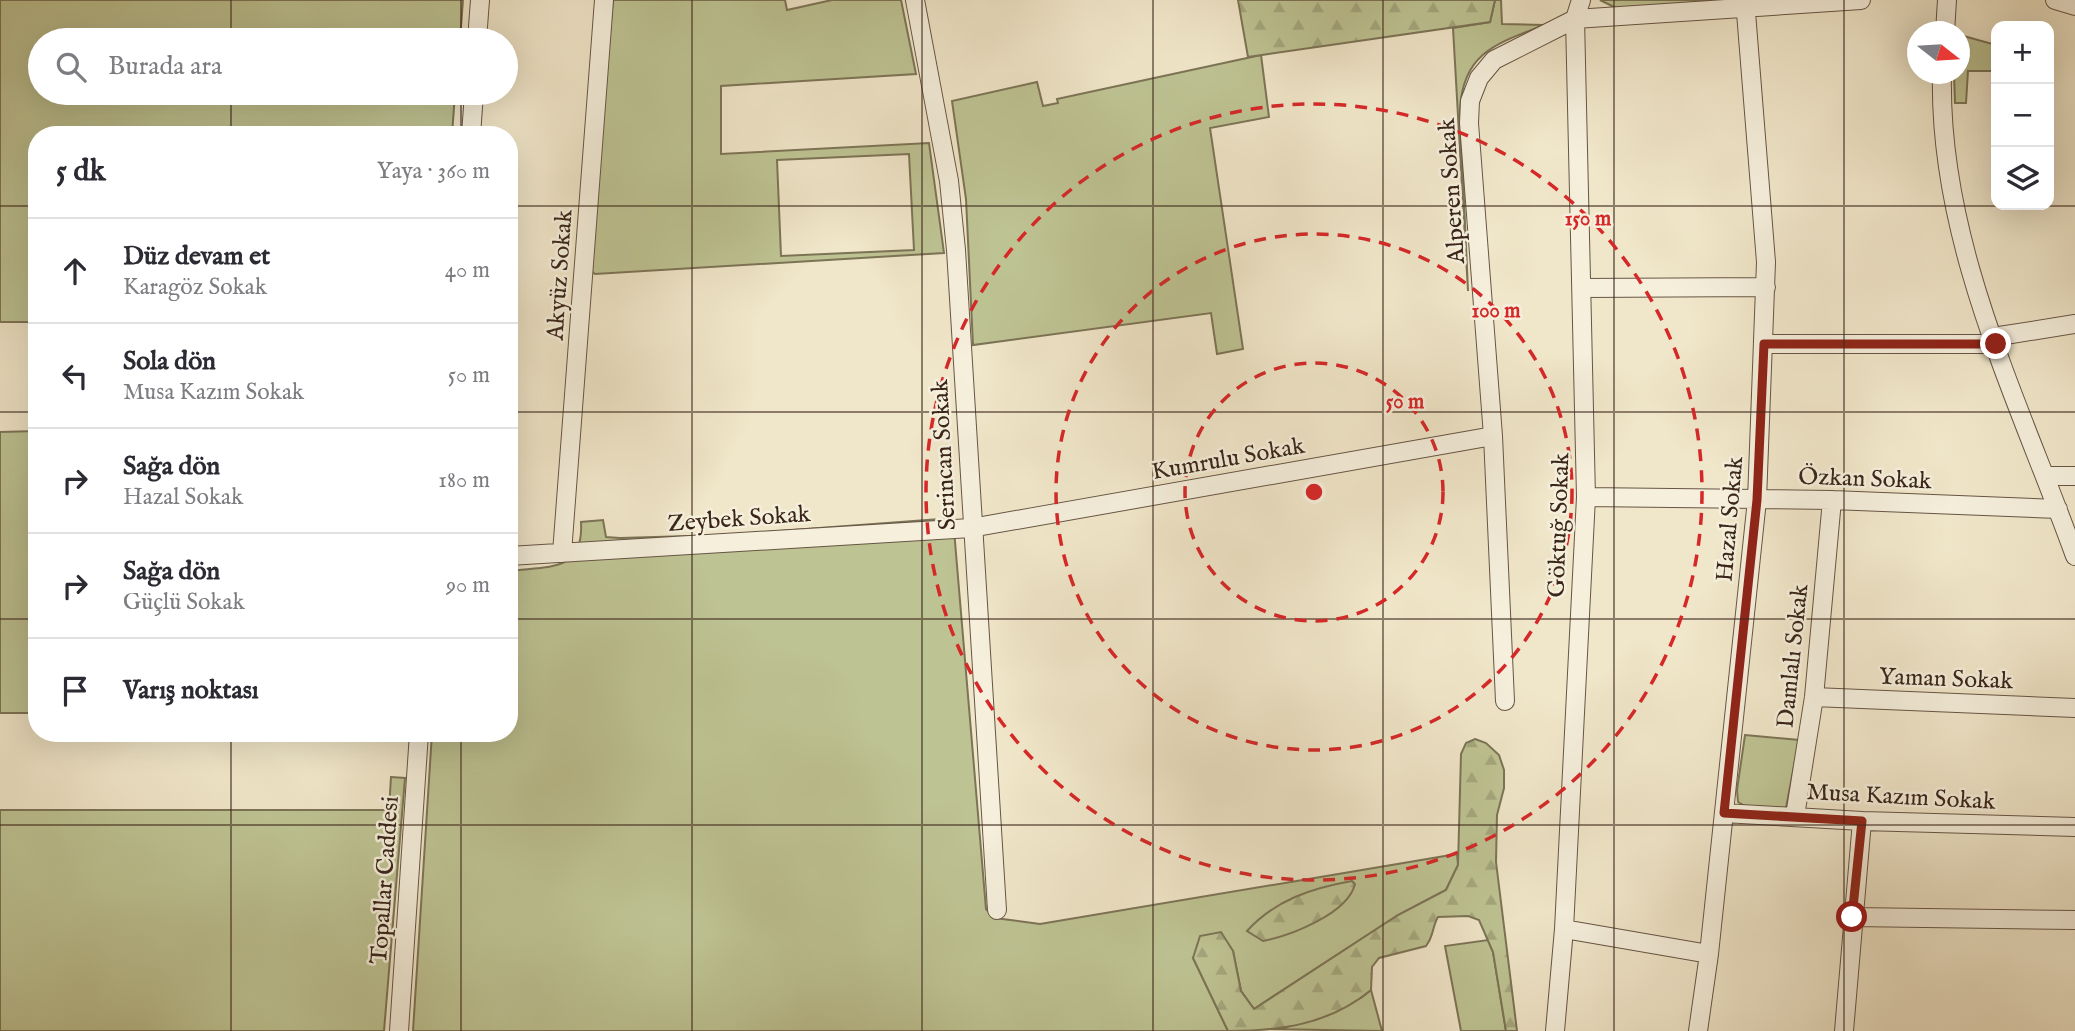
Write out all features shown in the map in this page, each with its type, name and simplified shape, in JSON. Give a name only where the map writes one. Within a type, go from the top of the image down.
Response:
[{"type":"street","points":[[478,28],[480,0]]},
{"type":"street","name":"Akyüz Sokak","points":[[562,553],[604,0]]},
{"type":"street","name":"Serincan Sokak","points":[[915,0],[949,181],[997,910]]},
{"type":"street","points":[[1581,0],[1575,19],[1746,4],[1861,0]]},
{"type":"street","points":[[1946,21],[1947,0]]},
{"type":"street","points":[[2055,0],[2075,6]]},
{"type":"street","name":"Hazal Sokak","points":[[1698,1031],[1709,954],[1757,500],[1766,288],[1746,4]]},
{"type":"street","name":"Göktuğ Sokak","points":[[1555,1031],[1564,929],[1586,497],[1575,19]]},
{"type":"street","name":"Alperen Sokak","points":[[1505,701],[1493,436],[1470,101],[1479,78],[1494,61],[1575,19]]},
{"type":"street","points":[[1942,84],[1943,132],[1949,177],[1962,236],[1994,341],[2075,556]]},
{"type":"street","points":[[472,126],[473,105]]},
{"type":"street","points":[[1582,288],[1766,288]]},
{"type":"street","points":[[1764,344],[1994,341],[2075,324]]},
{"type":"street","name":"Kumrulu Sokak","points":[[971,528],[1493,436]]},
{"type":"street","points":[[2046,476],[2075,476]]},
{"type":"street","name":"Özkan Sokak","points":[[1586,497],[1832,500],[2058,509]]},
{"type":"street","name":"Damlalı Sokak","points":[[1795,816],[1814,697],[1832,500]]},
{"type":"street","name":"Zeybek Sokak","points":[[518,555],[971,528]]},
{"type":"street","name":"Yaman Sokak","points":[[1814,697],[2075,708]]},
{"type":"street","name":"Topallar Caddesi","points":[[399,1031],[418,742]]},
{"type":"street","name":"Musa Kazım Sokak","points":[[1724,813],[1862,821],[2075,827]]},
{"type":"street","points":[[1844,1031],[1862,821]]},
{"type":"street","points":[[1852,917],[2075,920]]},
{"type":"street","points":[[1564,929],[1709,954]]},
{"type":"green space","points":[[0,0],[463,0],[461,28],[28,28],[28,105],[454,105],[453,126],[28,126],[28,322],[0,322]]},
{"type":"green space","points":[[613,0],[785,0],[787,10],[832,0],[901,0],[916,74],[721,86],[721,154],[929,143],[944,253],[595,274],[590,270]],"holes":[[[909,154],[914,250],[781,256],[777,160]]]},
{"type":"green space","points":[[1238,0],[1495,0],[1490,22],[1248,57]]},
{"type":"green space","points":[[1495,0],[1501,0],[1502,24],[1544,25],[1498,44],[1486,52],[1468,74],[1463,90],[1460,109],[1468,291],[1453,28],[1490,22]]},
{"type":"green space","points":[[1600,0],[1729,0],[1616,8]]},
{"type":"green space","points":[[1970,38],[1991,44],[1991,71],[1970,71]]},
{"type":"green space","points":[[1261,55],[1269,117],[1210,128],[1243,349],[1217,354],[1211,313],[973,345],[966,199],[952,101],[1037,82],[1043,106],[1058,103],[1057,99]]},
{"type":"green space","points":[[1954,84],[1967,84],[1966,103],[1955,103]]},
{"type":"green space","points":[[28,431],[28,713],[0,713],[0,432]]},
{"type":"green space","points":[[953,518],[986,909],[995,918],[1040,924],[1457,854],[1458,865],[1446,890],[1398,915],[1254,1009],[1241,991],[1233,951],[1193,958],[1228,1031],[413,1031],[431,742],[518,742],[518,570],[550,567],[570,559],[580,539],[581,522],[603,520],[606,537],[724,535]]},
{"type":"green space","points":[[1745,735],[1799,740],[1786,808],[1745,806],[1738,802],[1737,790]]},
{"type":"green space","points":[[1475,739],[1486,743],[1499,755],[1504,770],[1504,788],[1497,815],[1496,862],[1517,1031],[1506,1031],[1493,952],[1479,920],[1468,916],[1438,917],[1426,946],[1379,958],[1372,967],[1371,990],[1338,1011],[1302,1024],[1266,1030],[1228,1031],[1193,958],[1200,936],[1221,932],[1233,951],[1241,991],[1254,1009],[1398,915],[1446,890],[1458,865],[1461,754],[1466,743]]},
{"type":"green space","points":[[391,777],[405,778],[384,1031],[0,1031],[0,810],[389,810]]},
{"type":"green space","points":[[1352,881],[1355,884],[1350,895],[1341,905],[1302,929],[1263,941],[1247,931],[1282,903],[1323,887]]},
{"type":"green space","points":[[1488,940],[1493,952],[1506,1031],[1461,1031],[1445,946]]},
{"type":"green space","points":[[1371,990],[1382,1031],[1265,1029],[1282,1029],[1362,997]]},
{"type":"route","points":[[1852,917],[1862,821],[1724,813],[1757,500],[1764,344],[1996,344]]}]
